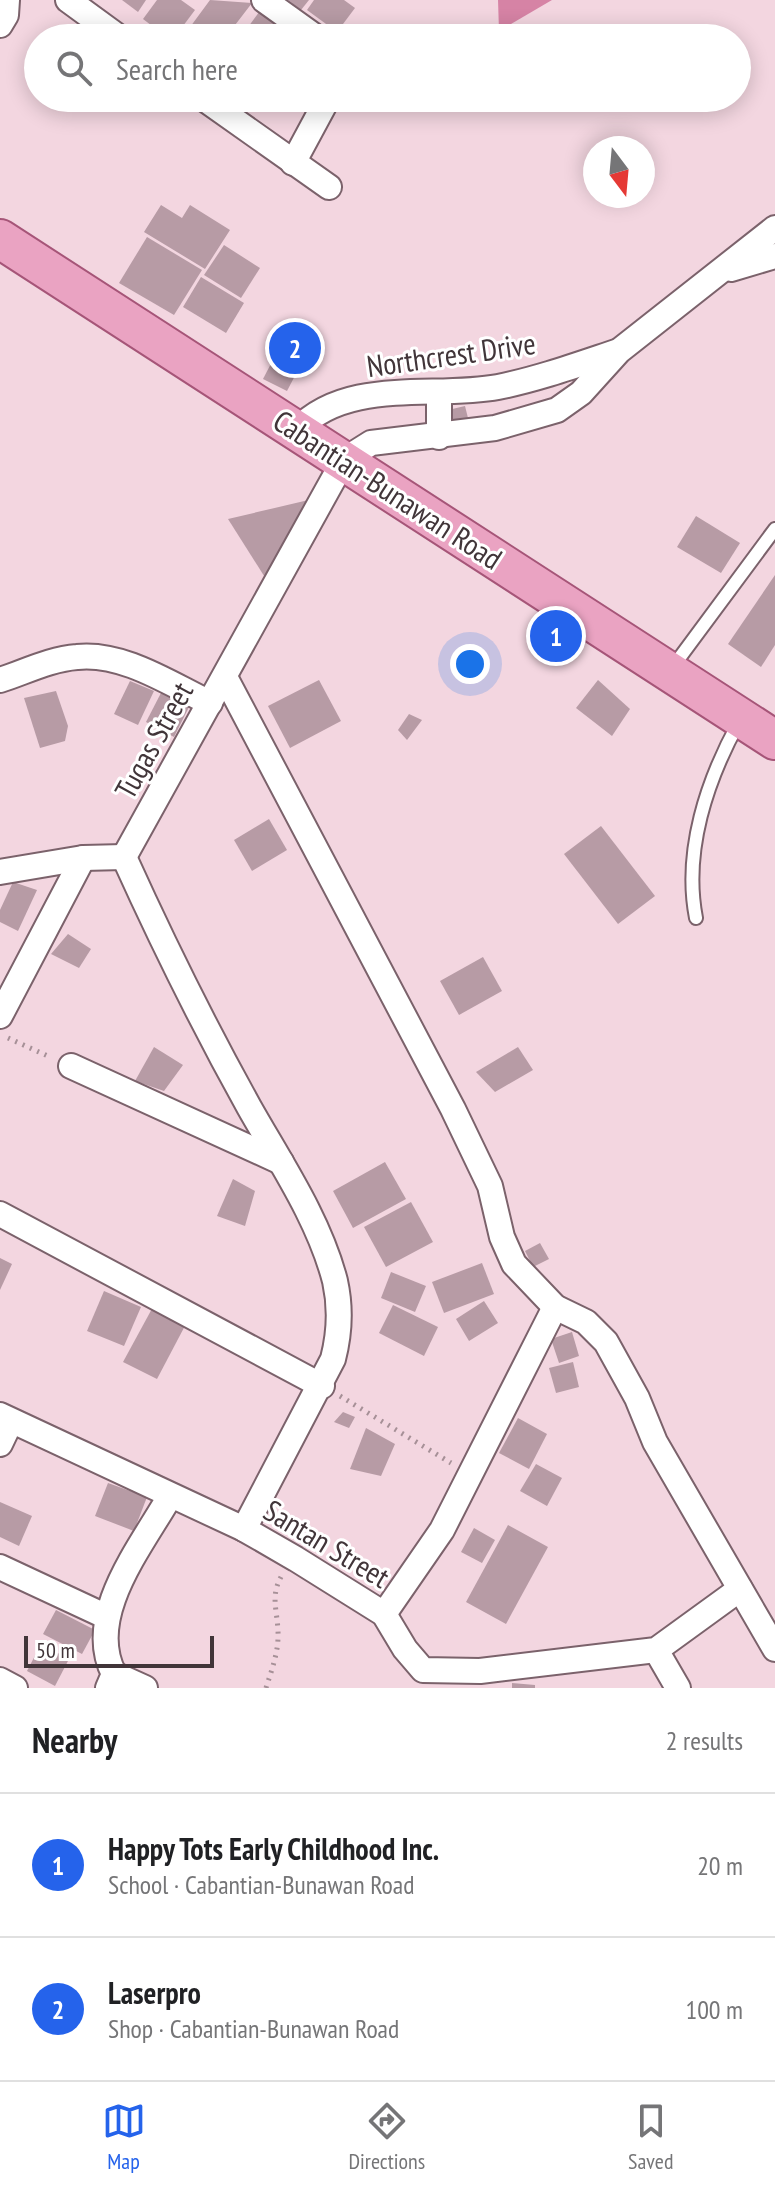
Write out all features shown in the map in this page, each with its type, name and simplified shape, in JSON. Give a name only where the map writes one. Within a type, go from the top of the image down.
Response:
[{"type":"main road","name":"Cabantian-Bunawan Road","points":[[0,239],[775,740]]},
{"type":"street","points":[[0,25],[6,15],[7,0]]},
{"type":"street","points":[[68,0],[101,24]]},
{"type":"street","points":[[264,0],[297,24]]},
{"type":"street","points":[[222,112],[329,187]]},
{"type":"street","points":[[293,163],[320,112]]},
{"type":"street","name":"Northcrest Drive","points":[[344,460],[371,443],[495,428],[557,410],[581,393],[619,351],[775,228]]},
{"type":"street","points":[[718,273],[775,256]]},
{"type":"street","name":"Northcrest Drive","points":[[297,430],[308,418],[339,404],[384,394],[495,387],[563,370],[619,351]]},
{"type":"street","points":[[439,392],[439,437]]},
{"type":"street","name":"Tugas Street","points":[[124,857],[344,460]]},
{"type":"street","points":[[0,680],[55,661],[100,657],[122,662],[210,703]]},
{"type":"street","points":[[225,677],[458,1120],[490,1186],[502,1237],[514,1264],[555,1307],[586,1322],[606,1342],[637,1398],[655,1442],[775,1649]]},
{"type":"street","points":[[0,872],[83,858],[124,857],[154,923],[310,1217],[334,1278],[340,1333],[322,1386],[244,1529]]},
{"type":"street","points":[[0,1016],[83,858]]},
{"type":"street","points":[[71,1066],[281,1162]]},
{"type":"street","points":[[0,1214],[322,1386]]},
{"type":"street","points":[[384,1614],[442,1530],[555,1307]]},
{"type":"street","points":[[0,1444],[6,1418]]},
{"type":"street","name":"Santan Street","points":[[6,1418],[244,1529],[296,1559],[384,1614],[405,1649],[423,1670],[480,1671],[656,1650],[740,1589]]},
{"type":"street","points":[[145,1688],[111,1681],[104,1643],[105,1616],[170,1496]]},
{"type":"street","points":[[0,1567],[105,1616]]},
{"type":"street","points":[[656,1650],[678,1688]]},
{"type":"lane","points":[[669,672],[775,529]]},
{"type":"lane","points":[[696,918],[692,869],[697,833],[714,775],[740,719]]},
{"type":"path","points":[[0,1034],[71,1066]]},
{"type":"path","points":[[322,1386],[469,1474]]},
{"type":"path","points":[[266,1688],[276,1658],[278,1633],[274,1590],[296,1559]]},
{"type":"shaded area","points":[[498,0],[552,0],[511,24],[499,24]]},
{"type":"building","points":[[122,0],[146,0],[138,12]]},
{"type":"building","points":[[157,0],[181,0],[195,10],[184,24],[150,24],[143,19]]},
{"type":"building","points":[[210,0],[252,3],[236,24],[192,24]]},
{"type":"building","points":[[288,0],[309,0],[301,10]]},
{"type":"building","points":[[314,0],[344,0],[355,8],[343,24],[326,24],[307,10]]},
{"type":"building","points":[[262,8],[282,22],[280,24],[250,24]]},
{"type":"building","points":[[161,205],[182,218],[190,205],[230,230],[205,269],[144,232]]},
{"type":"building","points":[[147,237],[202,270],[174,315],[119,283]]},
{"type":"building","points":[[224,245],[260,268],[241,298],[204,275]]},
{"type":"building","points":[[201,277],[244,303],[226,333],[183,307]]},
{"type":"building","points":[[288,331],[312,343],[287,391],[263,379]]},
{"type":"building","points":[[465,406],[470,426],[452,430],[448,410]]},
{"type":"building","points":[[317,498],[266,579],[228,519]]},
{"type":"building","points":[[696,516],[740,543],[721,573],[677,547]]},
{"type":"building","points":[[775,575],[775,645],[761,667],[728,644]]},
{"type":"building","points":[[319,680],[341,721],[290,748],[268,706]]},
{"type":"building","points":[[598,680],[630,709],[612,736],[576,708]]},
{"type":"building","points":[[130,681],[154,691],[138,725],[114,714]]},
{"type":"building","points":[[56,691],[68,726],[65,741],[40,748],[24,698]]},
{"type":"building","points":[[162,691],[190,705],[174,737],[146,722]]},
{"type":"building","points":[[409,714],[422,720],[407,740],[398,730]]},
{"type":"building","points":[[269,819],[287,850],[252,871],[234,840]]},
{"type":"building","points":[[601,826],[655,896],[618,924],[564,854]]},
{"type":"building","points":[[13,882],[37,890],[18,931],[0,922],[0,910]]},
{"type":"building","points":[[68,934],[91,949],[79,968],[51,954]]},
{"type":"building","points":[[483,957],[502,991],[459,1015],[440,981]]},
{"type":"building","points":[[154,1047],[183,1065],[164,1091],[135,1081]]},
{"type":"building","points":[[518,1047],[533,1070],[495,1092],[476,1072]]},
{"type":"building","points":[[385,1162],[406,1199],[353,1228],[333,1191]]},
{"type":"building","points":[[233,1179],[255,1191],[245,1226],[217,1216]]},
{"type":"building","points":[[411,1202],[433,1242],[386,1267],[364,1227]]},
{"type":"building","points":[[540,1243],[549,1259],[533,1267],[525,1251]]},
{"type":"building","points":[[0,1258],[12,1264],[0,1290]]},
{"type":"building","points":[[482,1263],[494,1294],[444,1313],[432,1282]]},
{"type":"building","points":[[391,1272],[426,1286],[415,1312],[381,1298]]},
{"type":"building","points":[[104,1291],[141,1307],[124,1346],[87,1331]]},
{"type":"building","points":[[484,1301],[498,1323],[469,1341],[456,1319]]},
{"type":"building","points":[[154,1305],[187,1322],[157,1379],[123,1362]]},
{"type":"building","points":[[393,1305],[438,1327],[424,1356],[379,1333]]},
{"type":"building","points":[[572,1332],[579,1356],[559,1363],[551,1339]]},
{"type":"building","points":[[573,1362],[579,1387],[556,1393],[549,1368]]},
{"type":"building","points":[[343,1412],[355,1417],[349,1428],[334,1422]]},
{"type":"building","points":[[518,1418],[547,1434],[529,1469],[499,1453]]},
{"type":"building","points":[[366,1428],[395,1444],[381,1476],[350,1469]]},
{"type":"building","points":[[536,1464],[562,1478],[547,1506],[520,1491]]},
{"type":"building","points":[[108,1483],[147,1497],[134,1531],[95,1516]]},
{"type":"building","points":[[0,1502],[32,1516],[19,1546],[0,1537]]},
{"type":"building","points":[[508,1525],[548,1547],[506,1624],[466,1602]]},
{"type":"building","points":[[474,1528],[495,1540],[482,1563],[461,1552]]},
{"type":"building","points":[[56,1610],[95,1630],[82,1654],[43,1634]]},
{"type":"building","points":[[41,1644],[69,1659],[55,1686],[27,1671]]},
{"type":"building","points":[[512,1683],[535,1685],[535,1688],[512,1688]]},
{"type":"place","name":"Laserpro","points":[[295,348]]},
{"type":"place","name":"Happy Tots Early Childhood Inc.","points":[[556,636]]}]
